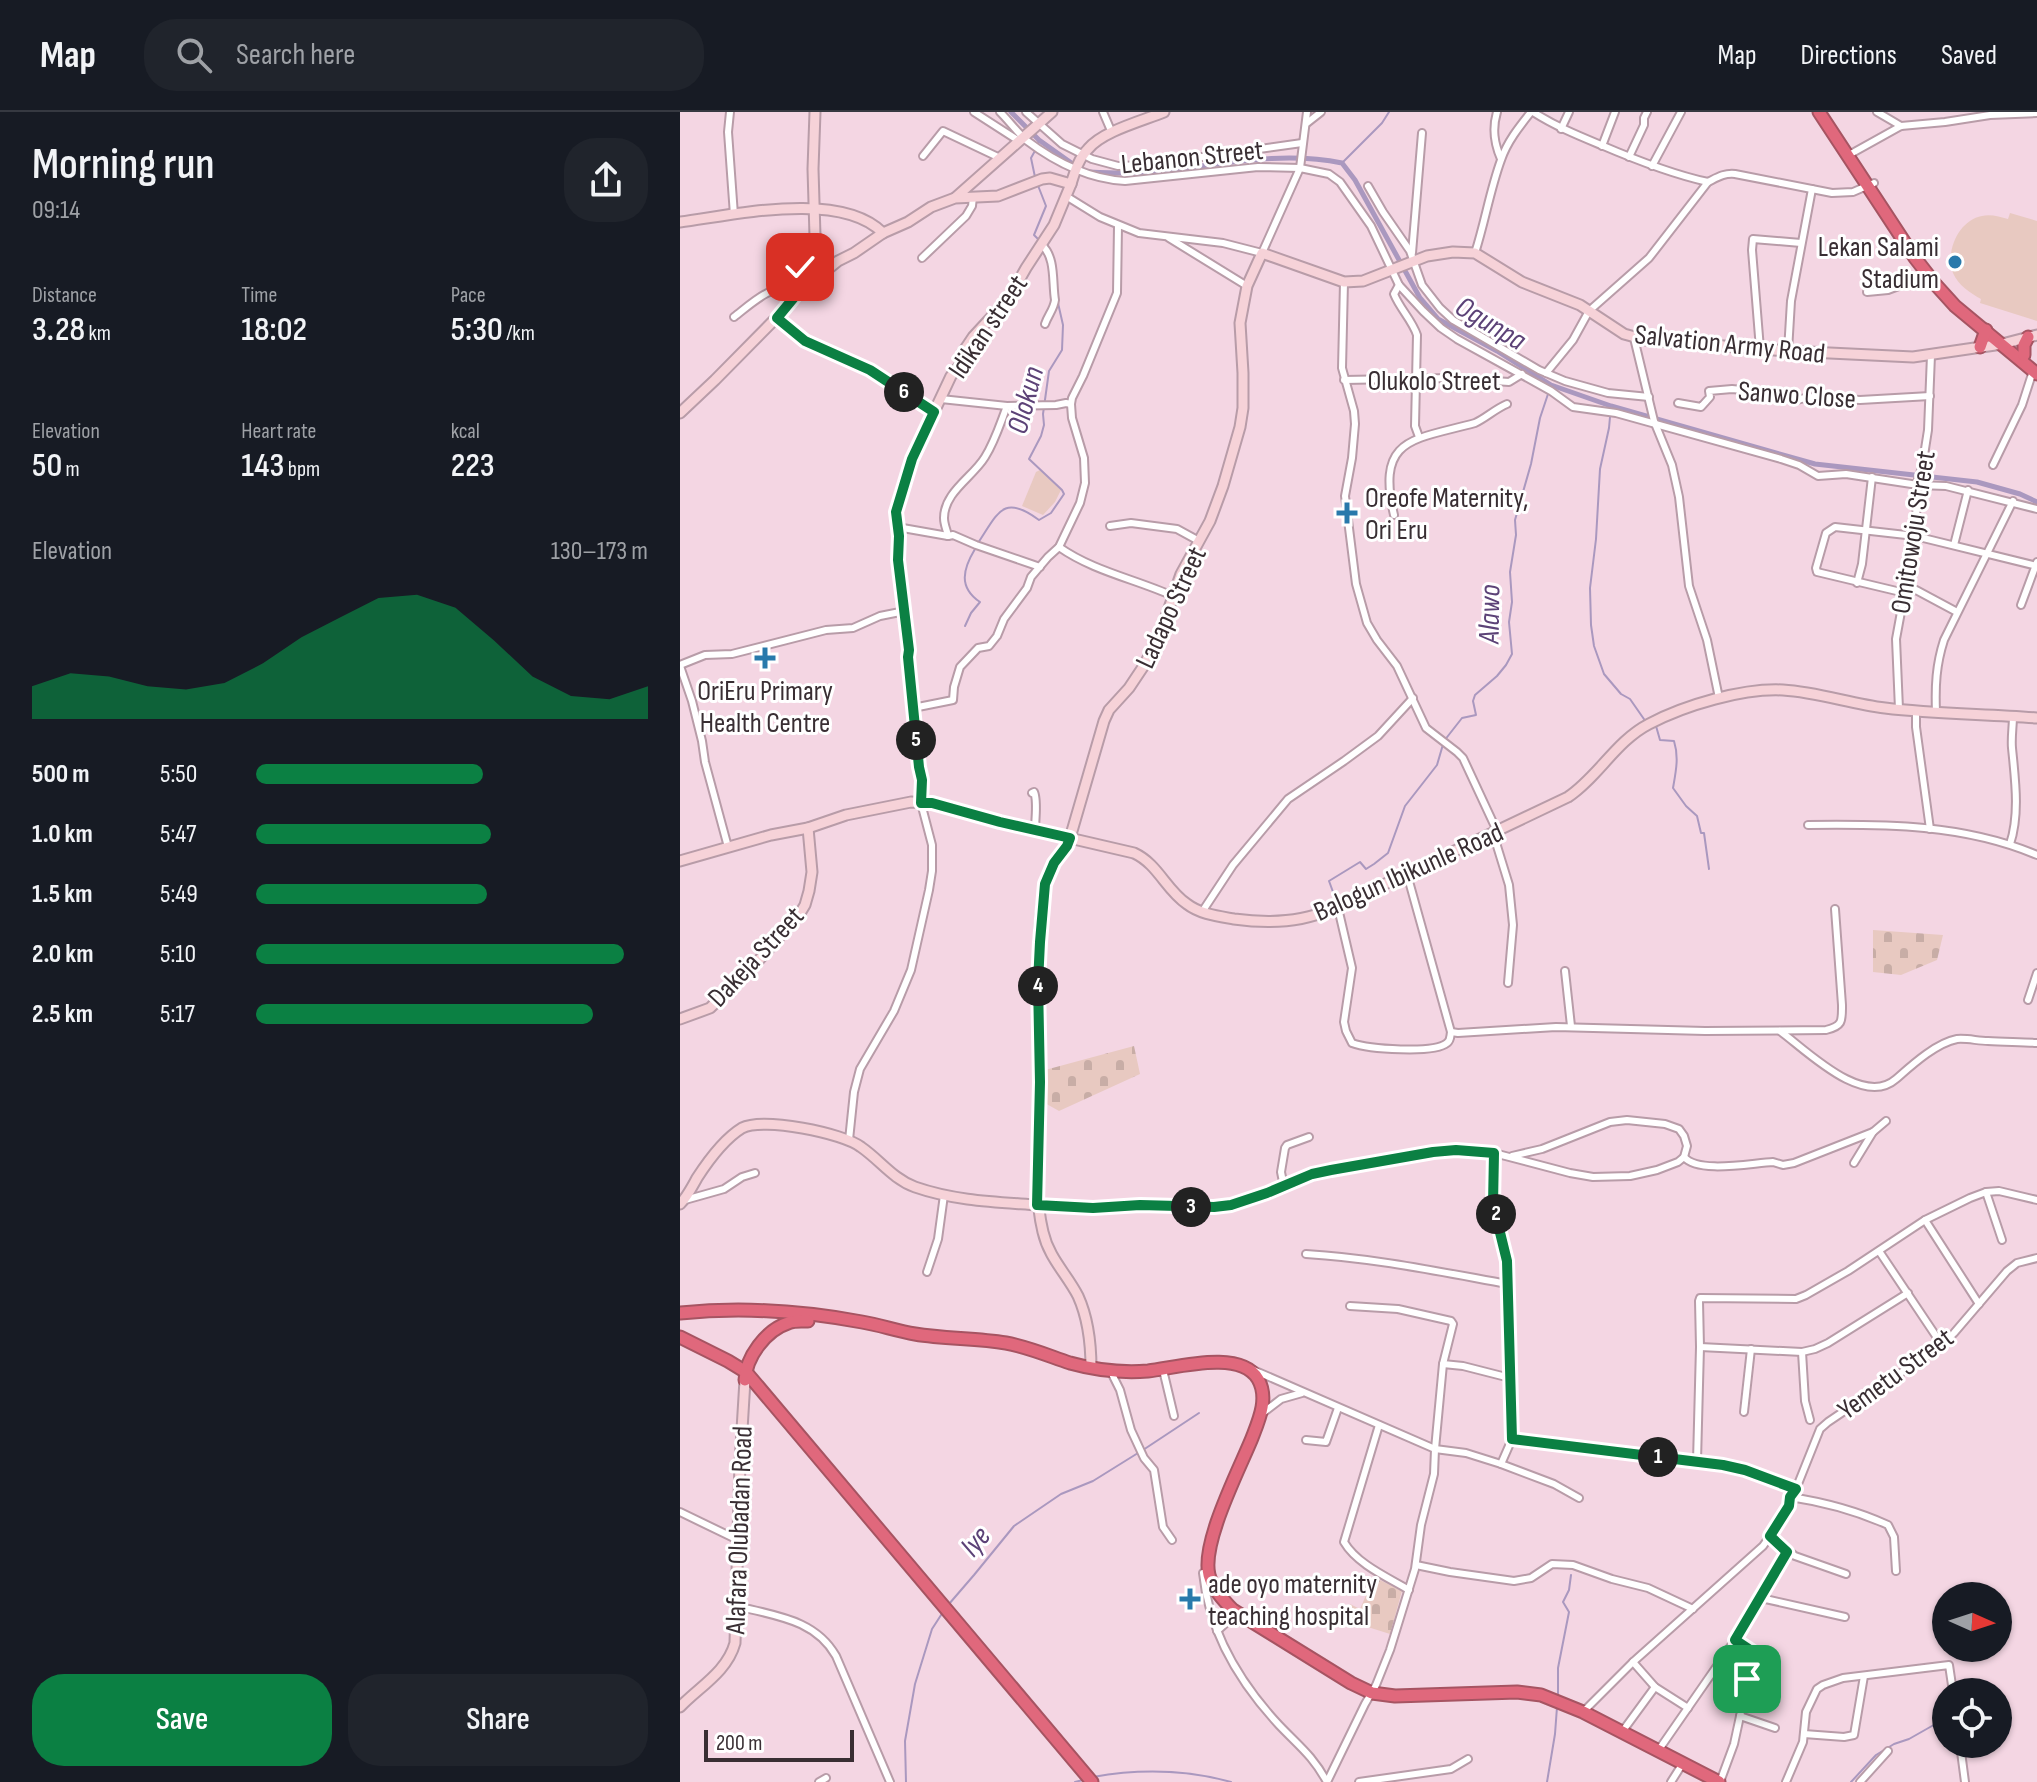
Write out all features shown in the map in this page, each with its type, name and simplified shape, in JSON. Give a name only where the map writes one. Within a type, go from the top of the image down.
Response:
[{"type":"highway","points":[[1819,112],[1950,293],[2036,370]]},
{"type":"highway","points":[[1825,112],[1850,154]]},
{"type":"highway","points":[[1871,184],[1915,258],[1955,306],[2024,355],[2036,370]]},
{"type":"highway","points":[[1980,347],[1986,330]]},
{"type":"highway","points":[[2024,355],[2024,345],[2032,336]]},
{"type":"highway","points":[[680,1313],[761,1312],[835,1321],[922,1341],[1023,1347],[1091,1368],[1116,1371],[1215,1362],[1245,1367],[1258,1380],[1261,1388],[1263,1397],[1259,1418],[1204,1542],[1203,1573],[1220,1604],[1242,1622],[1354,1691],[1397,1701],[1532,1698],[1550,1702],[1622,1732],[1710,1782]]},
{"type":"highway","points":[[746,1376],[755,1351],[779,1327],[797,1321],[835,1321]]},
{"type":"highway","points":[[680,1340],[746,1376],[1085,1777]]},
{"type":"highway","points":[[994,1344],[1083,1372],[1113,1376],[1222,1368],[1240,1372],[1252,1382],[1257,1398],[1254,1418],[1209,1545],[1211,1580],[1216,1591],[1233,1610],[1370,1695]]},
{"type":"highway","points":[[1582,1714],[1719,1782]]},
{"type":"main road","points":[[795,292],[800,267],[815,236],[815,112]]},
{"type":"main road","points":[[955,198],[1052,112]]},
{"type":"main road","points":[[1082,156],[1090,146],[1112,133],[1164,112]]},
{"type":"main road","name":"Idikan street","points":[[921,803],[922,780],[898,560],[896,512],[918,446],[936,404],[960,365],[963,352],[1009,298],[1054,225],[1082,156]]},
{"type":"main road","points":[[682,406],[777,318],[795,292],[883,233],[955,198],[998,196],[1050,178],[1071,184]]},
{"type":"main road","points":[[680,222],[774,209],[814,208],[868,221],[883,233]]},
{"type":"main road","points":[[1262,253],[1344,282],[1363,281],[1412,260],[1442,253],[1475,253]]},
{"type":"main road","name":"Ladapo Street","points":[[1091,1368],[1088,1333],[1079,1298],[1048,1250],[1037,1205],[1040,1082],[1038,983],[1045,884],[1070,838],[1109,710],[1145,664],[1162,628],[1181,574],[1210,521],[1240,427],[1243,390],[1240,323],[1247,286],[1262,253]]},
{"type":"main road","name":"Salvation Army Road","points":[[1475,253],[1522,282],[1567,299],[1634,338],[1896,357],[2006,344],[2032,336]]},
{"type":"main road","name":"Balogun Ibikunle Road","points":[[680,861],[846,815],[911,802],[932,803],[1120,848],[1143,857],[1180,899],[1202,912],[1269,922],[1300,920],[1338,908],[1568,797],[1623,744],[1649,724],[1719,698],[1756,690],[1785,690],[1899,709],[2037,718]]},
{"type":"main road","name":"Dakeja Street","points":[[680,1019],[710,1008],[799,915],[805,905],[812,872],[808,828]]},
{"type":"main road","points":[[682,1202],[728,1140],[746,1126],[768,1123],[849,1140],[905,1182],[944,1195],[966,1200],[1037,1205]]},
{"type":"main road","name":"Alafara Olubadan Road","points":[[680,1707],[720,1670],[735,1643],[740,1463],[746,1376]]},
{"type":"street","points":[[730,112],[728,132],[734,215]]},
{"type":"street","points":[[974,112],[1075,170],[1112,181],[1258,167],[1300,166],[1329,174],[1340,182],[1371,226],[1399,285],[1441,328],[1573,407],[1610,412],[1781,459],[1818,476],[1846,474],[1946,486],[2037,509]]},
{"type":"street","points":[[1000,112],[1023,138]]},
{"type":"street","name":"Lebanon Street","points":[[1026,112],[1062,144],[1082,156],[1126,167],[1302,145]]},
{"type":"street","points":[[1103,112],[1112,133]]},
{"type":"street","name":"Lebanon Street","points":[[1262,253],[1300,166],[1307,112]]},
{"type":"street","points":[[1307,123],[1321,112]]},
{"type":"street","points":[[1497,112],[1494,133],[1501,160]]},
{"type":"street","points":[[1475,253],[1501,160],[1514,134],[1532,112],[1561,129],[1629,157],[1708,182]]},
{"type":"street","points":[[1561,129],[1569,112]]},
{"type":"street","points":[[1602,146],[1615,112]]},
{"type":"street","points":[[1629,157],[1647,112]]},
{"type":"street","points":[[1652,166],[1681,112]]},
{"type":"street","points":[[1877,112],[1901,126]]},
{"type":"street","points":[[1850,154],[1901,126],[1990,115],[2037,113]]},
{"type":"street","points":[[923,156],[943,131],[1000,158]]},
{"type":"street","points":[[1412,260],[1422,133]]},
{"type":"street","points":[[1546,373],[1573,340],[1589,311],[1649,258],[1708,182],[1726,174],[1842,193],[1861,190],[1871,184]]},
{"type":"street","points":[[1368,186],[1412,260],[1422,285],[1453,320],[1565,381],[1608,393],[1649,397]]},
{"type":"street","points":[[1788,351],[1791,301],[1812,189]]},
{"type":"street","points":[[1066,196],[1100,217],[1139,233],[1223,243],[1262,253]]},
{"type":"street","points":[[922,258],[966,216],[973,197]]},
{"type":"street","points":[[913,708],[953,700],[960,667],[978,648],[989,646],[997,636],[1031,577],[1059,547],[1080,503],[1085,483],[1084,458],[1071,404],[1117,293],[1118,226]]},
{"type":"street","points":[[1167,237],[1247,286]]},
{"type":"street","points":[[1760,349],[1753,239],[1801,243]]},
{"type":"street","points":[[1043,243],[1051,264],[1055,300],[1045,324]]},
{"type":"street","points":[[1867,292],[1888,290],[1928,275]]},
{"type":"street","points":[[1344,282],[1342,368],[1355,424],[1345,496],[1356,584],[1367,623],[1397,666],[1426,728],[1463,758],[1495,832],[1509,885],[1513,925],[1508,983]]},
{"type":"street","points":[[1399,285],[1394,294],[1417,335],[1415,426],[1419,437]]},
{"type":"street","points":[[734,317],[774,290],[785,286],[795,292]]},
{"type":"street","points":[[777,318],[805,341],[870,370],[934,412]]},
{"type":"street","points":[[1634,338],[1655,424],[1672,465],[1679,497],[1689,586],[1707,640],[1719,698]]},
{"type":"street","name":"Omitowoju Street","points":[[1899,709],[1895,649],[1915,536],[1918,482],[1928,430],[1931,355]]},
{"type":"street","points":[[1993,465],[2036,370]]},
{"type":"street","name":"Olukolo Street","points":[[1344,380],[1473,378],[1509,382],[1522,374]]},
{"type":"street","name":"Sanwo Close","points":[[1678,403],[1701,407],[1710,397],[1709,391],[1720,389],[1781,394],[1797,400],[1809,397],[1860,400],[1930,396]]},
{"type":"street","points":[[941,399],[1007,406],[1071,404]]},
{"type":"street","points":[[1394,515],[1390,499],[1390,467],[1392,459],[1399,452],[1419,437],[1483,420],[1490,412],[1507,404]]},
{"type":"street","points":[[948,536],[944,516],[947,505],[985,458],[1007,406]]},
{"type":"street","points":[[1857,583],[1872,477]]},
{"type":"street","points":[[1954,545],[1968,490]]},
{"type":"street","points":[[1936,712],[1935,681],[1939,657],[1957,612],[2013,501]]},
{"type":"street","points":[[1110,526],[1131,523],[1177,529],[1199,541]]},
{"type":"street","points":[[897,527],[953,535],[1040,567]]},
{"type":"street","points":[[1957,612],[1916,590],[1906,591],[1821,575],[1816,568],[1826,533],[1835,527],[1915,536],[2037,565],[2021,605]]},
{"type":"street","points":[[1059,547],[1078,560],[1173,596]]},
{"type":"street","points":[[733,847],[728,847],[724,835],[692,701],[680,665],[705,655],[732,654],[826,630],[853,628],[880,616],[905,611]]},
{"type":"street","points":[[1202,912],[1233,865],[1288,799],[1378,736],[1413,698]]},
{"type":"street","points":[[1916,710],[1930,829]]},
{"type":"street","points":[[2010,844],[2016,817],[2015,762],[2011,746],[2013,716]]},
{"type":"street","points":[[1032,793],[1037,799],[1035,830]]},
{"type":"street","points":[[849,1140],[854,1092],[860,1069],[894,1011],[911,970],[929,890],[932,845],[921,803]]},
{"type":"street","points":[[1808,825],[1881,824],[1945,829],[2010,844],[2037,855]]},
{"type":"street","points":[[1338,908],[1352,968],[1344,1022],[1352,1043],[1371,1047],[1430,1049],[1446,1044],[1451,1032],[1407,874]]},
{"type":"street","points":[[1451,1032],[1571,1026],[1705,1031],[1826,1030],[1836,1027],[1840,1024],[1842,1005],[1835,909]]},
{"type":"street","points":[[1565,971],[1571,1026]]},
{"type":"street","points":[[2028,1000],[2037,973]]},
{"type":"street","points":[[1780,1031],[1848,1081],[1877,1087],[1892,1082],[1920,1057],[1957,1039],[2037,1043]]},
{"type":"street","points":[[1037,1205],[1093,1208],[1231,1205],[1312,1174],[1456,1150],[1512,1156],[1570,1173],[1612,1177],[1657,1170],[1678,1162],[1684,1157],[1687,1146],[1679,1129],[1665,1124],[1627,1120],[1610,1122],[1542,1149],[1512,1156]]},
{"type":"street","points":[[1854,1163],[1873,1132],[1886,1121]]},
{"type":"street","points":[[1684,1157],[1688,1162],[1708,1167],[1773,1162],[1783,1165],[1873,1132]]},
{"type":"street","points":[[1284,1187],[1281,1165],[1285,1148],[1309,1137]]},
{"type":"street","points":[[1494,1153],[1493,1204],[1507,1261],[1512,1439],[1501,1464]]},
{"type":"street","points":[[682,1202],[724,1189],[742,1177],[755,1173]]},
{"type":"street","points":[[1697,1461],[1700,1298],[1796,1299],[1879,1251],[1925,1220],[1986,1192],[1999,1191],[2037,1200]]},
{"type":"street","points":[[1986,1192],[2002,1240]]},
{"type":"street","points":[[927,1272],[938,1239],[944,1195]]},
{"type":"street","points":[[1925,1220],[1979,1304]]},
{"type":"street","points":[[1879,1251],[1942,1345]]},
{"type":"street","points":[[1306,1254],[1353,1257],[1508,1284]]},
{"type":"street","name":"Yemetu Street","points":[[1582,1714],[1633,1662],[1763,1546],[1789,1506],[1790,1497],[1820,1429],[1942,1345],[2007,1271],[2017,1263],[2037,1258]]},
{"type":"street","points":[[1700,1347],[1802,1352],[1815,1349],[1908,1293]]},
{"type":"street","points":[[1327,1782],[1390,1650],[1416,1565],[1421,1525],[1434,1474],[1443,1364],[1453,1324],[1398,1309],[1350,1306]]},
{"type":"street","points":[[1744,1412],[1751,1349]]},
{"type":"street","points":[[1802,1352],[1805,1401],[1810,1420]]},
{"type":"street","points":[[1443,1364],[1510,1378]]},
{"type":"street","points":[[1245,1367],[1435,1449],[1466,1453],[1501,1464],[1554,1484],[1579,1498]]},
{"type":"street","points":[[1164,1374],[1174,1416]]},
{"type":"street","points":[[1113,1376],[1131,1430],[1144,1458],[1154,1470],[1163,1527],[1172,1540]]},
{"type":"street","points":[[1259,1418],[1275,1402],[1302,1393]]},
{"type":"street","points":[[1306,1440],[1326,1442],[1338,1408]]},
{"type":"street","points":[[1379,1425],[1344,1542],[1353,1554],[1409,1590]]},
{"type":"street","points":[[1512,1439],[1735,1467],[1796,1489]]},
{"type":"street","points":[[1790,1497],[1856,1511],[1888,1525],[1894,1537],[1896,1571]]},
{"type":"street","points":[[681,1515],[739,1541]]},
{"type":"street","points":[[1770,1536],[1787,1552],[1846,1574]]},
{"type":"street","points":[[1658,1751],[1735,1640],[1787,1552]]},
{"type":"street","points":[[1416,1565],[1514,1581],[1537,1575],[1552,1564],[1573,1565],[1648,1588],[1693,1609]]},
{"type":"street","points":[[1203,1573],[1207,1605],[1243,1680],[1281,1727],[1314,1759],[1327,1782]]},
{"type":"street","points":[[1761,1598],[1845,1617]]},
{"type":"street","points":[[737,1606],[796,1622],[810,1628],[830,1644],[890,1782]]},
{"type":"street","points":[[1217,1631],[1228,1621],[1242,1622]]},
{"type":"street","points":[[1719,1782],[1734,1744],[1753,1652],[1735,1640]]},
{"type":"street","points":[[1633,1662],[1655,1687],[1688,1708]]},
{"type":"street","points":[[1786,1782],[1799,1753],[1806,1712],[1817,1689],[1833,1681],[1949,1665],[1951,1678]]},
{"type":"street","points":[[1804,1734],[1854,1735],[1864,1676]]},
{"type":"street","points":[[1622,1732],[1655,1687]]},
{"type":"street","points":[[1740,1716],[1775,1728]]},
{"type":"street","points":[[1860,1782],[1888,1751]]},
{"type":"street","points":[[1962,1758],[1965,1782]]},
{"type":"street","points":[[1359,1782],[1451,1769],[1468,1759]]},
{"type":"street","points":[[1671,1782],[1682,1765]]},
{"type":"green space","points":[[2010,213],[2037,221],[2037,321],[1980,303],[1981,299],[1961,285],[1953,273],[1951,255],[1961,230],[1974,219],[1985,215],[2008,219]]},
{"type":"green space","points":[[1040,470],[1061,490],[1043,515],[1022,506],[1036,472]]},
{"type":"green space","points":[[1873,930],[1943,935],[1937,960],[1901,975],[1873,972]]},
{"type":"green space","points":[[1134,1046],[1140,1074],[1059,1111],[1043,1102],[1045,1070]]},
{"type":"green space","points":[[1374,1577],[1402,1591],[1390,1634],[1343,1620],[1350,1604],[1360,1609]]},
{"type":"waterway","name":"Olokun","points":[[1011,112],[1039,140],[1077,167]]},
{"type":"waterway","points":[[1342,163],[1389,112]]},
{"type":"waterway","name":"Olokun","points":[[1038,145],[1039,140]]},
{"type":"waterway","name":"Olokun","points":[[1035,177],[1031,158],[1036,149]]},
{"type":"waterway","name":"Ogunpa","points":[[1089,172],[1143,173],[1247,160],[1295,158],[1342,163],[1355,180],[1420,298],[1438,319],[1551,385],[1611,406],[1815,464],[1977,482],[2037,502]]},
{"type":"waterway","name":"Olokun","points":[[1037,183],[1046,206],[1034,235],[1038,239]]},
{"type":"waterway","name":"Olokun","points":[[978,543],[1002,510],[1017,508],[1039,520],[1051,513],[1064,494],[1029,459],[1044,425],[1049,371],[1062,350],[1063,325],[1058,303]]},
{"type":"waterway","name":"Alawo","points":[[1336,900],[1329,881],[1360,862],[1366,869],[1388,853],[1405,806],[1437,765],[1444,741],[1462,718],[1476,715],[1475,695],[1497,676],[1512,654],[1510,572],[1516,535],[1515,520],[1551,385]]},
{"type":"waterway","points":[[1611,406],[1600,469],[1590,588],[1591,625],[1594,646],[1604,674],[1621,694],[1630,699],[1646,722]]},
{"type":"waterway","name":"Olokun","points":[[965,626],[980,602],[968,590],[965,577],[975,549]]},
{"type":"waterway","points":[[1656,726],[1660,740],[1674,741],[1677,758],[1673,788],[1697,816],[1701,833],[1704,833],[1709,869]]},
{"type":"waterway","name":"Iye","points":[[1143,1450],[1199,1413]]},
{"type":"waterway","name":"Iye","points":[[949,1604],[1014,1526],[1061,1494],[1093,1481],[1138,1453]]},
{"type":"waterway","name":"Iye","points":[[1558,1697],[1558,1668],[1569,1612],[1563,1602],[1571,1575]]},
{"type":"waterway","name":"Iye","points":[[906,1782],[905,1741],[915,1684],[932,1629],[943,1612]]},
{"type":"waterway","name":"Iye","points":[[1547,1782],[1557,1707]]},
{"type":"waterway","points":[[1851,1782],[1876,1755],[1932,1726]]},
{"type":"waterway","points":[[1093,1777],[1162,1772],[1231,1782]]},
{"type":"waterway","points":[[1075,1782],[1083,1780]]},
{"type":"place","name":"Lekan Salami Stadium","points":[[1955,262]]},
{"type":"place","name":"Oreofe Maternity, Ori Eru","points":[[1347,513]]},
{"type":"place","name":"OriEru Primary Health Centre","points":[[765,658]]},
{"type":"place","name":"ade oyo maternity teaching hospital","points":[[1190,1599]]},
{"type":"route","points":[[800,267],[794,286],[796,295],[777,318],[805,341],[870,370],[934,412],[912,459],[896,512],[898,560],[922,774],[921,803],[932,803],[1070,838],[1045,884],[1038,983],[1040,1082],[1037,1205],[1214,1207],[1231,1205],[1312,1174],[1331,1170],[1433,1152],[1475,1150],[1494,1153],[1493,1204],[1507,1261],[1512,1439],[1723,1465],[1796,1489],[1770,1536],[1787,1552],[1735,1640],[1753,1652],[1747,1679]]}]
